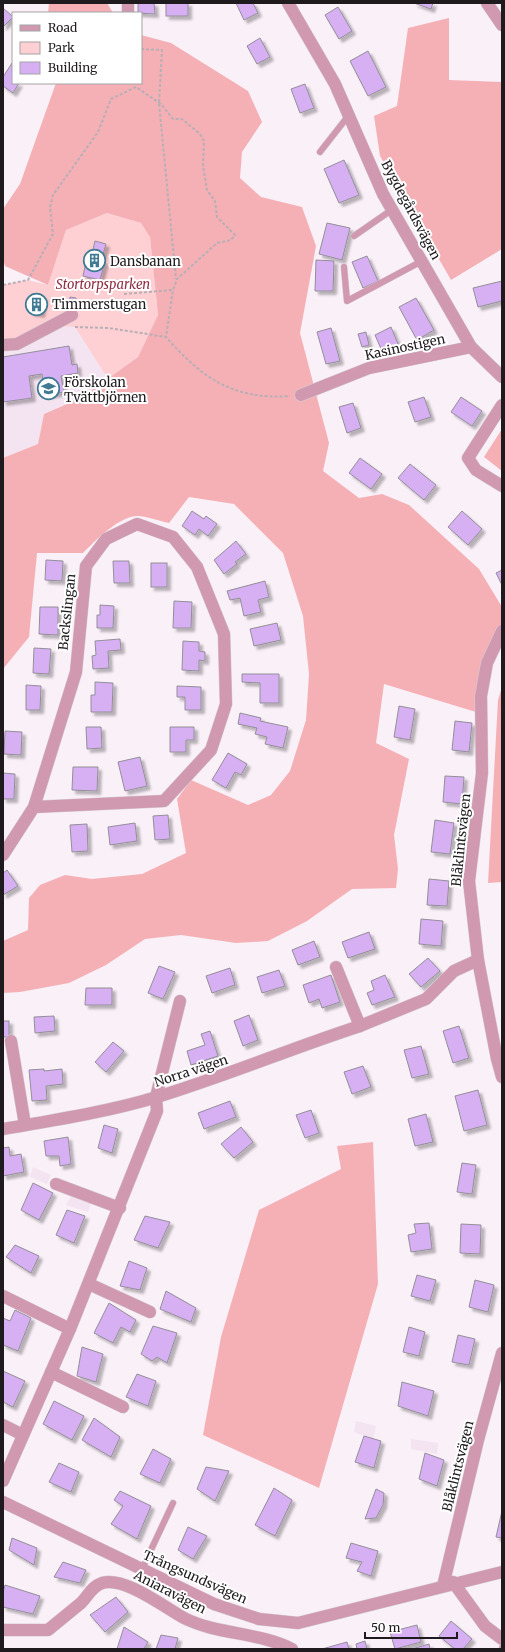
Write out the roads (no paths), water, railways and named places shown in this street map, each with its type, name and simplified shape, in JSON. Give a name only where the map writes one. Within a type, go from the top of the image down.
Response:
[{"type":"street","name":"Bygdegårdsvägen","points":[[288,3],[335,84],[383,194],[471,347],[502,377]]},
{"type":"street","points":[[487,3],[502,25]]},
{"type":"street","points":[[3,345],[17,344],[72,315]]},
{"type":"street","name":"Kasinostigen","points":[[301,395],[369,368],[471,347]]},
{"type":"street","points":[[502,405],[468,458],[476,470],[502,486]]},
{"type":"street","name":"Backslingan","points":[[3,855],[34,806],[76,672],[86,566],[106,539],[137,524],[173,537],[197,567],[224,634],[226,704],[211,750],[164,801],[34,806]]},
{"type":"street","name":"Blåklintsvägen","points":[[502,631],[487,663],[481,696],[482,773],[469,881],[478,960],[499,1049],[502,1077]]},
{"type":"street","name":"Norra vägen","points":[[3,1129],[81,1115],[156,1098],[234,1072],[316,1040],[360,1026],[426,998],[454,971],[478,960]]},
{"type":"street","points":[[336,967],[360,1026]]},
{"type":"street","points":[[3,1481],[70,1329],[120,1208],[157,1111],[156,1098],[180,1001]]},
{"type":"street","points":[[11,1041],[25,1125]]},
{"type":"street","points":[[56,1184],[120,1208]]},
{"type":"street","points":[[88,1284],[150,1312]]},
{"type":"street","points":[[3,1296],[70,1329]]},
{"type":"street","name":"Blåklintsvägen","points":[[448,1584],[478,1440],[502,1353]]},
{"type":"street","points":[[51,1372],[123,1407]]},
{"type":"street","points":[[3,1425],[24,1435]]},
{"type":"street","name":"Trångsundsvägen","points":[[3,1502],[214,1604],[259,1619],[298,1623],[448,1584],[502,1572]]},
{"type":"street","name":"Aniaravägen","points":[[3,1630],[48,1630],[82,1602],[92,1588],[103,1583],[114,1581],[127,1585],[186,1619],[227,1633],[282,1644],[292,1649]]},
{"type":"street","points":[[448,1584],[485,1626],[502,1639]]},
{"type":"lane","points":[[320,152],[349,115]]},
{"type":"lane","points":[[354,236],[392,209]]},
{"type":"lane","points":[[344,267],[347,301],[422,261]]},
{"type":"lane","points":[[142,1569],[173,1503]]},
{"type":"place","name":"Dansbanan","points":[[95,261]]},
{"type":"place","name":"Timmerstugan","points":[[37,304]]},
{"type":"place","name":"Förskolan Tvättbjörnen","points":[[49,389]]},
{"type":"park label","name":"Stortorpsparken","points":[[103,284]]}]
